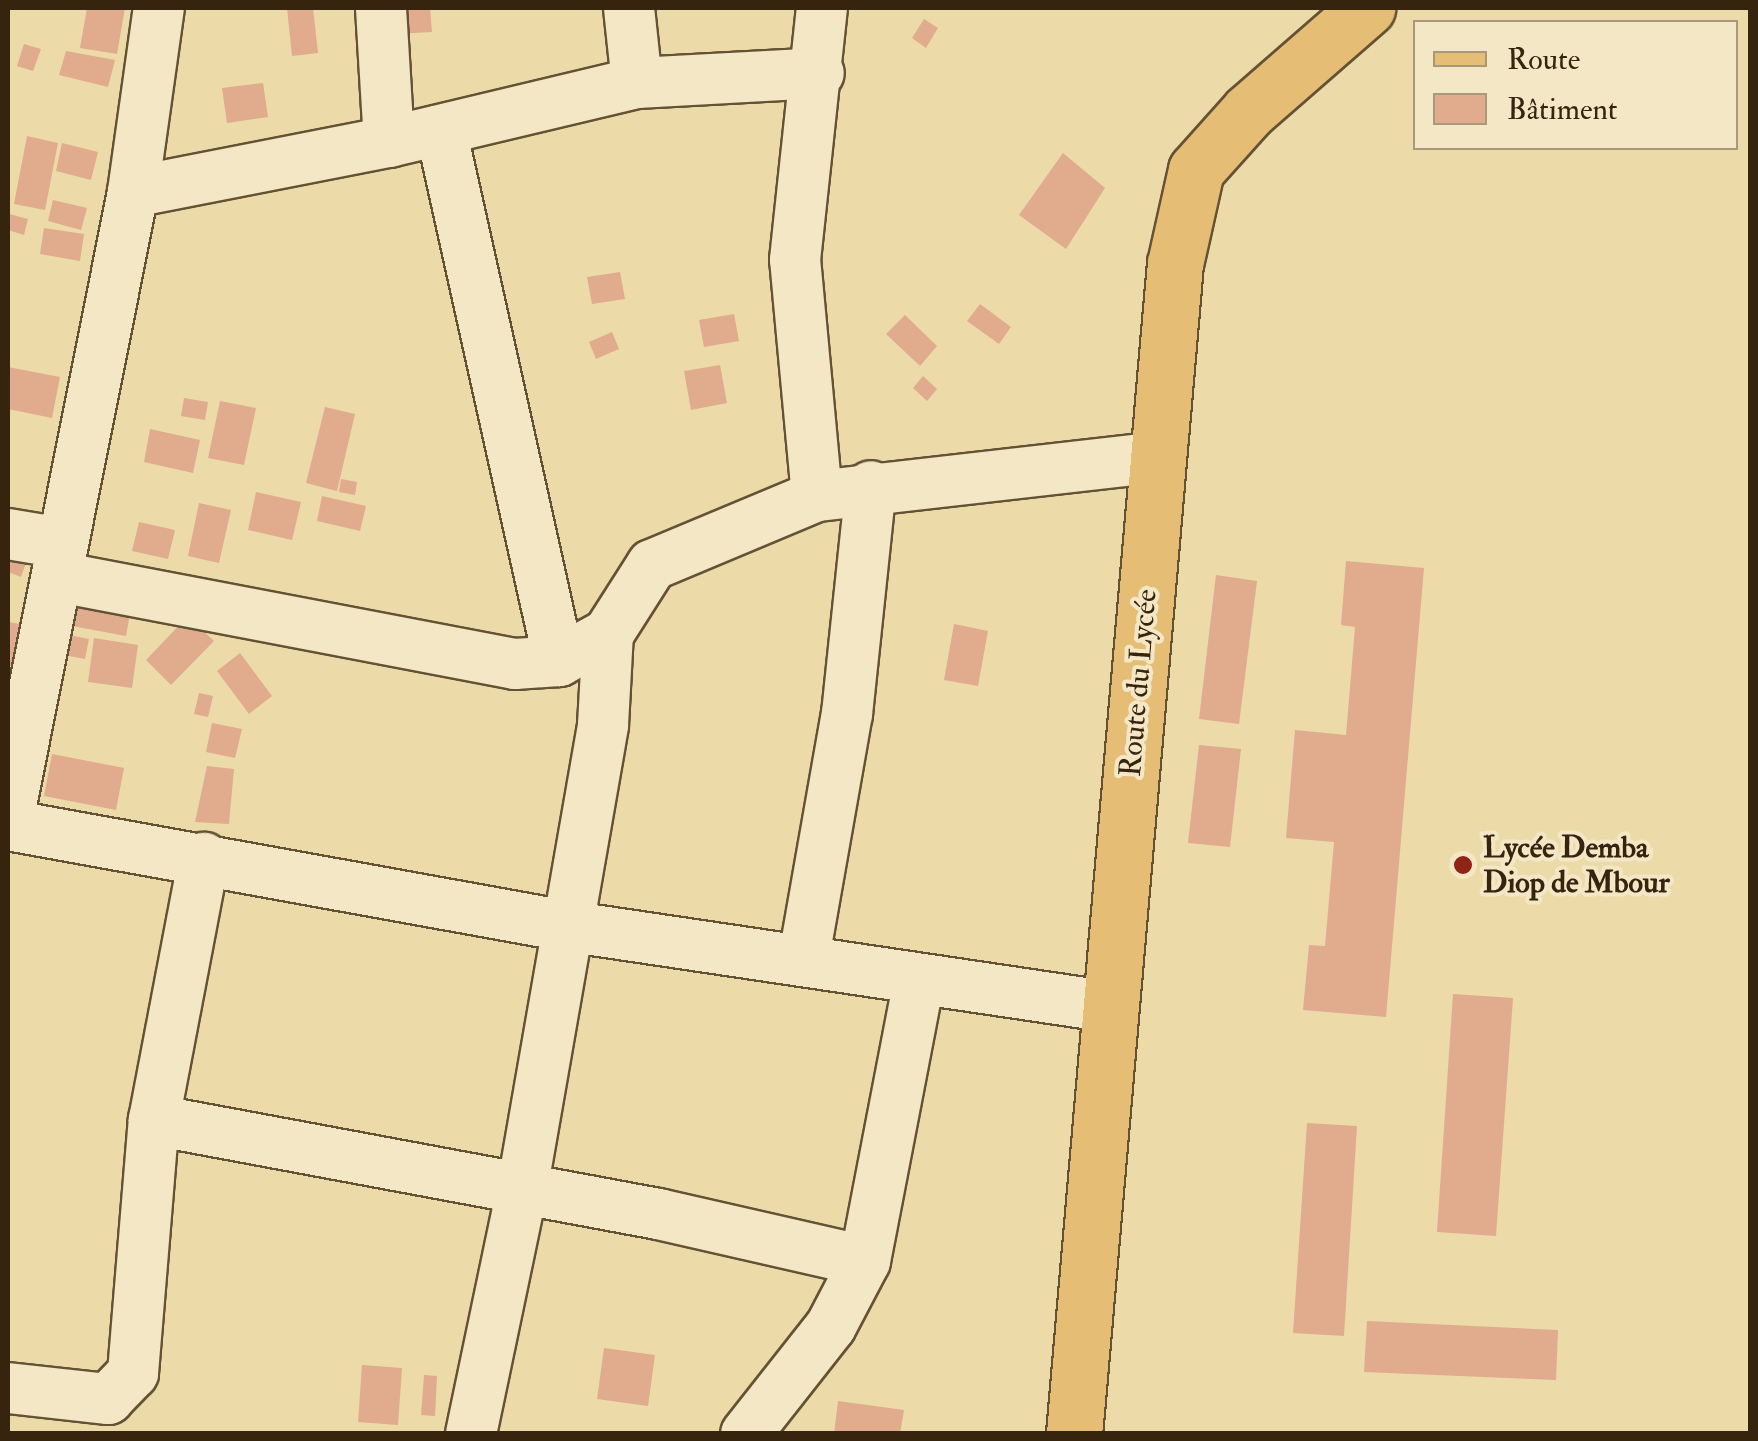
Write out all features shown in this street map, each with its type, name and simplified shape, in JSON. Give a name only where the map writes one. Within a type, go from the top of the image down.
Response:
[{"type":"main road","name":"Route du Lycée","points":[[1074,1434],[1175,264],[1196,170],[1248,111],[1367,8]]},
{"type":"street","points":[[159,8],[132,192],[8,822],[566,926],[804,957],[920,981],[1111,1006]]},
{"type":"street","points":[[381,8],[390,142]]},
{"type":"street","points":[[629,8],[637,83]]},
{"type":"street","points":[[817,496],[795,260],[802,160],[818,73],[822,8]]},
{"type":"street","points":[[132,192],[390,142],[637,83],[818,73]]},
{"type":"street","points":[[441,130],[559,661]]},
{"type":"street","points":[[8,534],[61,560],[514,664],[559,661],[608,634],[652,565],[817,496],[871,486],[1158,458]]},
{"type":"street","points":[[804,957],[847,714],[871,486]]},
{"type":"street","points":[[472,1434],[522,1190],[603,725],[608,634]]},
{"type":"street","points":[[8,1388],[86,1400],[108,1399],[127,1386],[154,1120],[204,858]]},
{"type":"street","points":[[746,1434],[832,1326],[865,1261],[920,981]]},
{"type":"street","points":[[154,1120],[865,1261]]},
{"type":"building","points":[[87,8],[125,8],[117,54],[80,48]]},
{"type":"building","points":[[287,8],[313,8],[318,53],[292,56]]},
{"type":"building","points":[[392,8],[430,8],[432,32],[394,34]]},
{"type":"building","points":[[924,19],[938,28],[926,48],[912,38]]},
{"type":"building","points":[[24,44],[41,49],[33,71],[17,66]]},
{"type":"building","points":[[66,51],[115,60],[108,87],[59,75]]},
{"type":"building","points":[[263,83],[268,117],[227,123],[222,88]]},
{"type":"building","points":[[27,136],[58,143],[45,210],[14,204]]},
{"type":"building","points":[[62,143],[98,152],[91,180],[56,171]]},
{"type":"building","points":[[1063,153],[1105,188],[1066,249],[1019,215]]},
{"type":"building","points":[[53,200],[87,208],[81,230],[48,221]]},
{"type":"building","points":[[9,214],[28,219],[24,235],[8,230]]},
{"type":"building","points":[[44,228],[84,234],[80,261],[40,254]]},
{"type":"building","points":[[620,272],[625,299],[592,304],[587,277]]},
{"type":"building","points":[[980,304],[1011,327],[999,344],[967,321]]},
{"type":"building","points":[[734,314],[739,341],[704,347],[699,320]]},
{"type":"building","points":[[905,315],[937,346],[920,366],[886,334]]},
{"type":"building","points":[[612,332],[619,349],[596,359],[589,342]]},
{"type":"building","points":[[720,365],[727,403],[691,410],[684,371]]},
{"type":"building","points":[[8,367],[60,377],[52,418],[8,409]]},
{"type":"building","points":[[923,376],[937,389],[927,401],[913,388]]},
{"type":"building","points":[[184,398],[208,402],[205,420],[181,416]]},
{"type":"building","points":[[220,401],[256,408],[244,465],[208,458]]},
{"type":"building","points":[[325,407],[355,414],[337,491],[306,483]]},
{"type":"building","points":[[150,429],[200,440],[193,473],[144,462]]},
{"type":"building","points":[[341,479],[357,482],[355,495],[339,492]]},
{"type":"building","points":[[256,492],[301,502],[292,540],[248,530]]},
{"type":"building","points":[[322,496],[366,506],[360,531],[317,521]]},
{"type":"building","points":[[199,503],[231,510],[219,563],[188,556]]},
{"type":"building","points":[[139,522],[175,530],[168,559],[132,551]]},
{"type":"building","points":[[11,554],[27,560],[21,577],[8,572]]},
{"type":"building","points":[[1346,561],[1424,568],[1386,1017],[1303,1010],[1309,945],[1325,946],[1334,842],[1286,838],[1295,730],[1346,735],[1355,627],[1341,625]]},
{"type":"building","points":[[1216,575],[1257,581],[1239,724],[1199,719]]},
{"type":"building","points":[[78,592],[132,602],[126,636],[72,626]]},
{"type":"building","points":[[188,616],[214,641],[171,685],[146,660]]},
{"type":"building","points":[[8,622],[20,624],[11,666],[8,665]]},
{"type":"building","points":[[954,624],[988,631],[978,686],[944,680]]},
{"type":"building","points":[[69,635],[89,639],[85,659],[64,655]]},
{"type":"building","points":[[94,638],[138,645],[132,688],[88,682]]},
{"type":"building","points":[[240,653],[272,696],[249,714],[217,671]]},
{"type":"building","points":[[199,693],[213,696],[208,717],[194,714]]},
{"type":"building","points":[[212,723],[242,729],[235,758],[206,752]]},
{"type":"building","points":[[1199,745],[1241,749],[1230,847],[1188,843]]},
{"type":"building","points":[[52,754],[124,768],[116,810],[44,796]]},
{"type":"building","points":[[207,766],[234,769],[229,824],[195,822]]},
{"type":"building","points":[[1453,994],[1513,998],[1496,1236],[1437,1232]]},
{"type":"building","points":[[1307,1123],[1357,1126],[1344,1336],[1293,1333]]},
{"type":"building","points":[[1367,1321],[1558,1330],[1556,1380],[1364,1372]]},
{"type":"building","points":[[604,1348],[655,1355],[648,1406],[597,1399]]},
{"type":"building","points":[[362,1365],[402,1368],[398,1425],[358,1422]]},
{"type":"building","points":[[424,1375],[437,1376],[435,1416],[421,1415]]},
{"type":"building","points":[[838,1401],[904,1410],[900,1434],[834,1434]]},
{"type":"place","name":"Lycée Demba Diop de Mbour","points":[[1463,865]]}]
